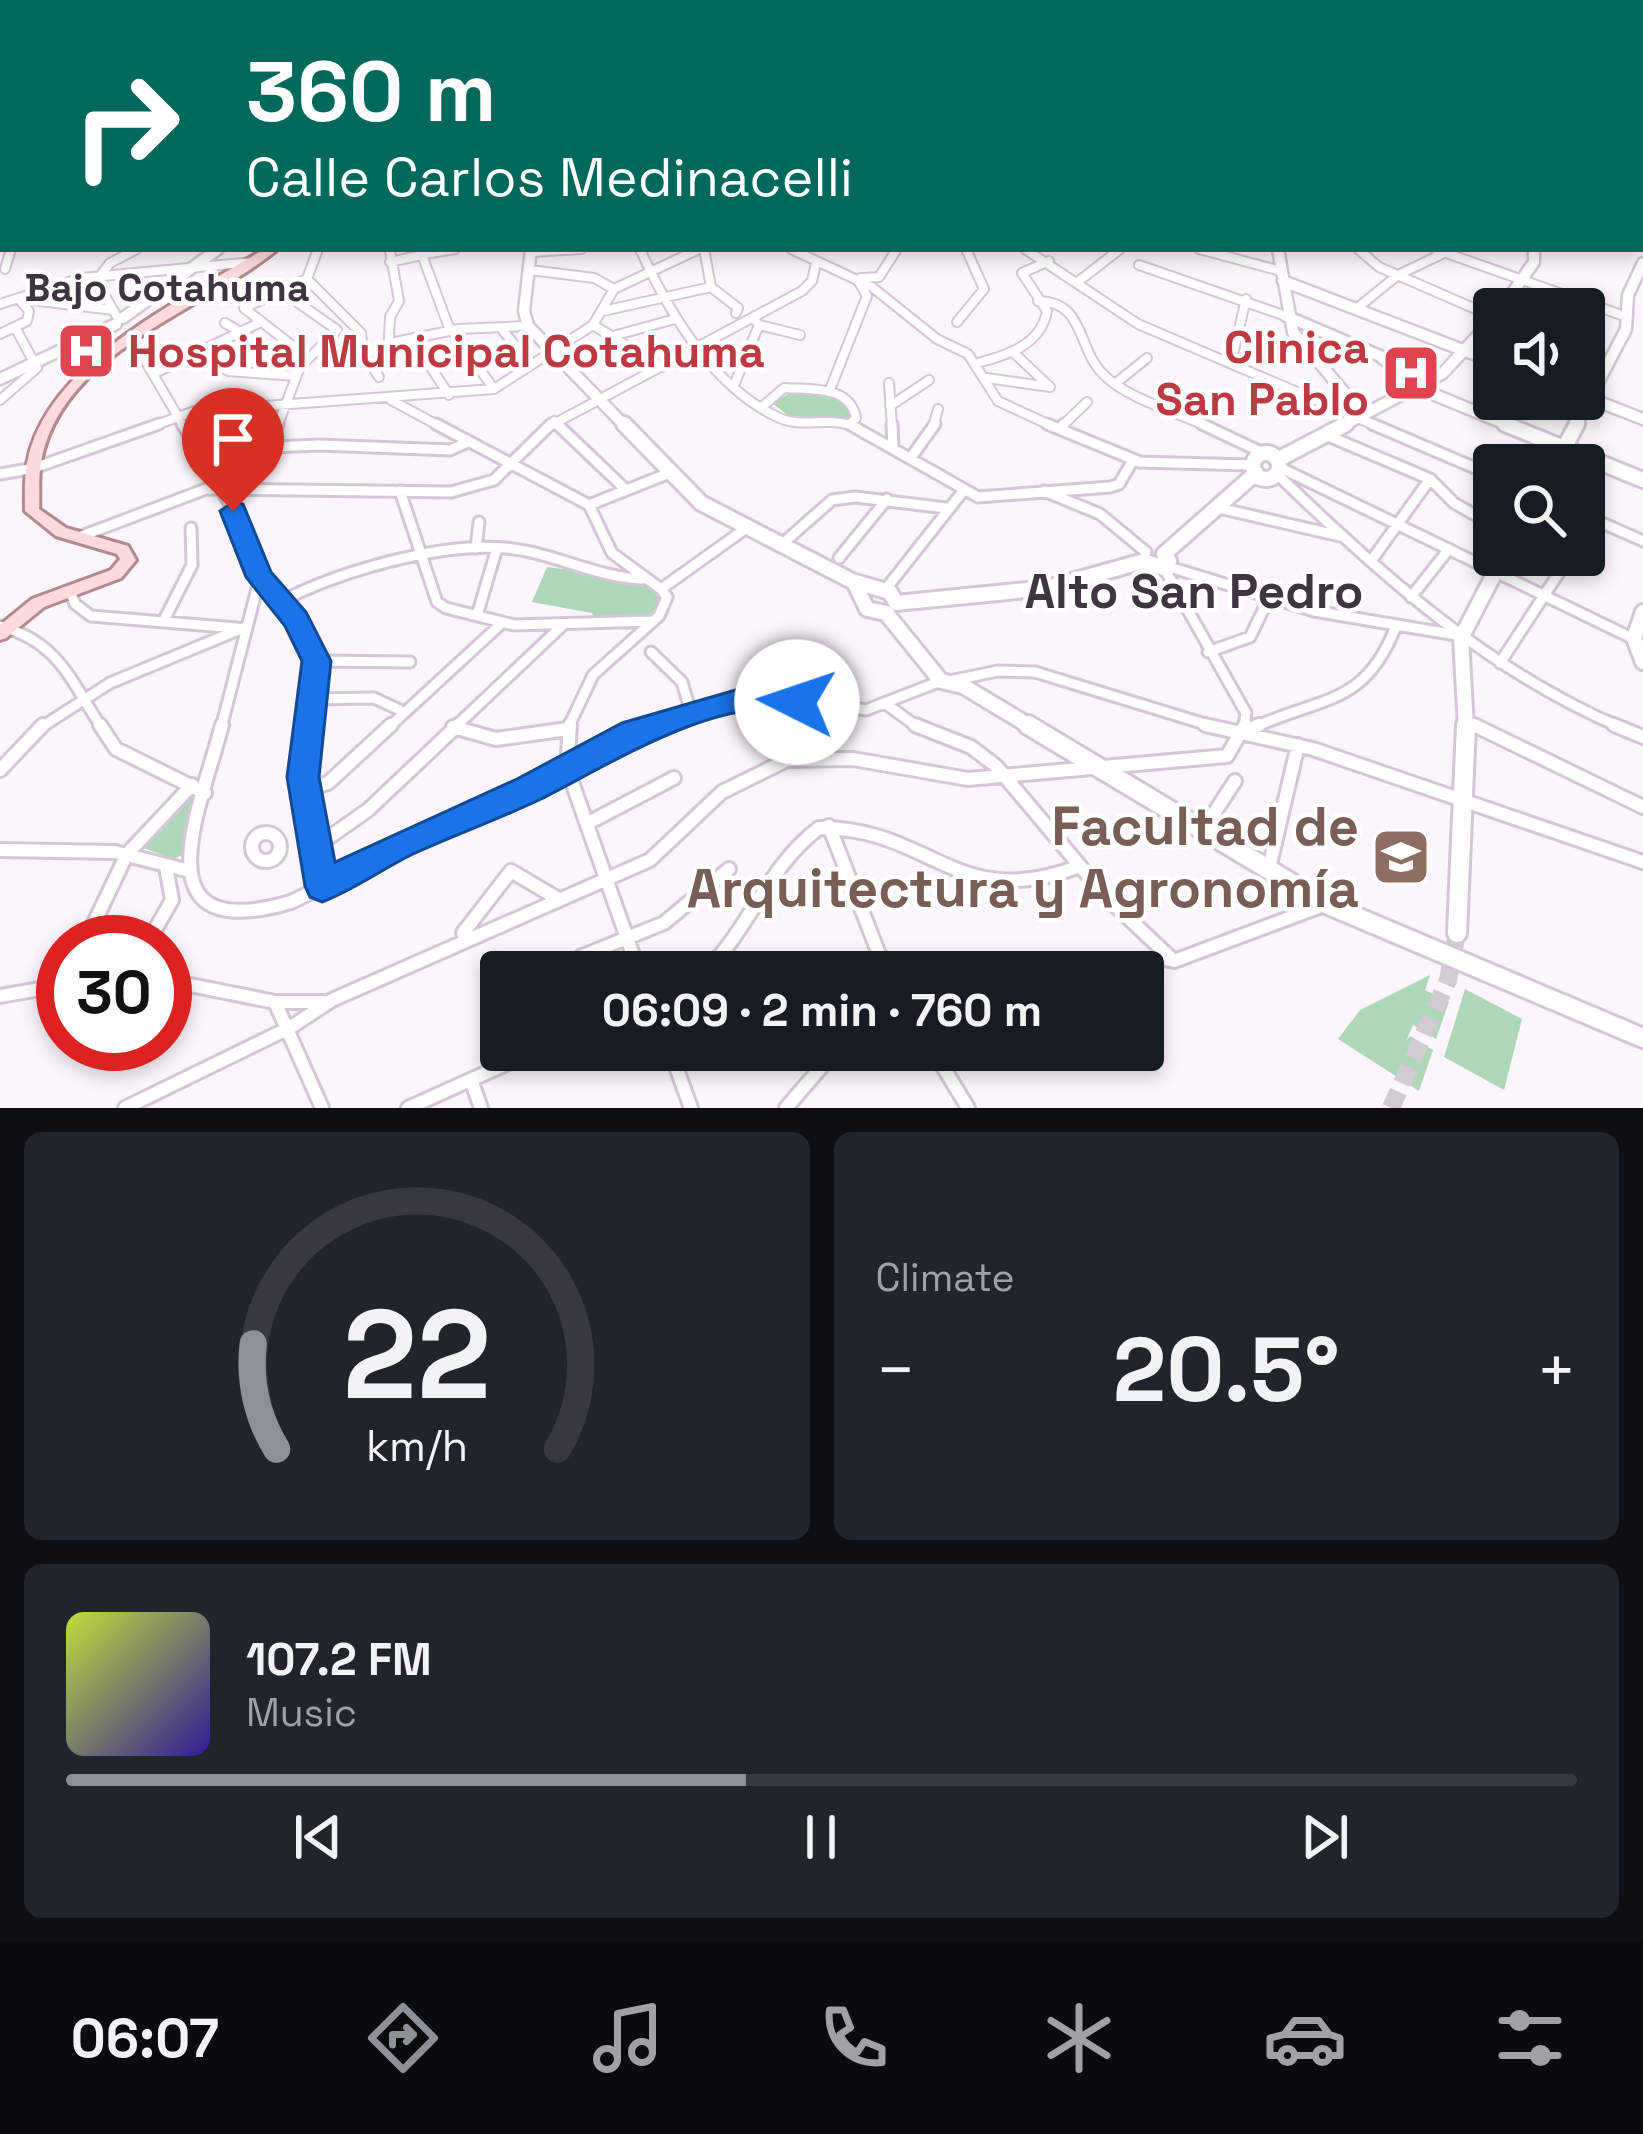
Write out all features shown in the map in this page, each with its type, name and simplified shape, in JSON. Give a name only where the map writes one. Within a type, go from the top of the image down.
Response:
[{"type":"main road","points":[[0,376],[116,319],[211,252]]},
{"type":"main road","points":[[2,629],[38,603],[116,574],[128,560],[123,550],[47,526],[32,511],[43,426],[58,400],[133,340],[268,252]]},
{"type":"main road","points":[[531,252],[524,311],[528,326],[701,503],[886,599],[948,681],[1326,904],[1643,1038]]},
{"type":"main road","points":[[1279,252],[1286,316],[1306,355],[1358,408],[1360,418]]},
{"type":"main road","points":[[1517,288],[1534,262],[1534,252]]},
{"type":"main road","points":[[1605,360],[1627,317],[1628,295],[1642,266]]},
{"type":"main road","points":[[1282,276],[1473,353]]},
{"type":"main road","points":[[1286,316],[1380,356],[1418,388],[1552,444]]},
{"type":"main road","points":[[116,319],[133,340]]},
{"type":"main road","points":[[1252,469],[1276,465],[1418,388],[1473,341]]},
{"type":"main road","points":[[1605,404],[1643,419]]},
{"type":"main road","points":[[864,599],[1047,589],[1145,557],[1165,563],[1252,469],[1253,457],[1276,465]]},
{"type":"main road","points":[[1605,465],[1643,480]]},
{"type":"main road","points":[[1456,933],[1466,721],[1459,636],[1492,576]]},
{"type":"main road","points":[[853,581],[873,613],[886,599]]},
{"type":"main road","points":[[1643,612],[1638,640],[1643,662]]},
{"type":"street","points":[[97,276],[131,252]]},
{"type":"street","points":[[308,279],[317,252]]},
{"type":"street","points":[[388,356],[390,317],[399,301],[390,257],[438,252]]},
{"type":"street","points":[[641,252],[675,319],[696,348],[734,385],[786,421],[826,418],[850,424],[964,490],[995,499],[1039,488],[1114,486],[1133,460]]},
{"type":"street","points":[[0,474],[34,468],[176,416],[494,389],[593,325],[614,289],[695,252]]},
{"type":"street","points":[[703,252],[711,287],[738,308],[736,313]]},
{"type":"street","points":[[796,252],[854,280],[977,363],[1003,405],[1133,460],[1252,469]]},
{"type":"street","points":[[854,280],[878,278],[895,252]]},
{"type":"street","points":[[957,322],[984,289],[967,252]]},
{"type":"street","points":[[1032,252],[1138,324],[1473,467]]},
{"type":"street","points":[[1079,281],[1112,252]]},
{"type":"street","points":[[1208,252],[1282,276]]},
{"type":"street","points":[[1363,252],[1398,275],[1473,308]]},
{"type":"street","points":[[1356,309],[1398,275],[1439,252],[1627,317]]},
{"type":"street","points":[[422,255],[452,330],[494,389]]},
{"type":"street","points":[[977,363],[1014,353],[1048,319],[1022,273],[1049,261]]},
{"type":"street","points":[[0,302],[60,281],[254,262]]},
{"type":"street","points":[[79,537],[190,494],[220,488],[469,490],[494,480],[554,421],[756,322],[802,291],[812,281],[816,263]]},
{"type":"street","points":[[1139,266],[1286,316]]},
{"type":"street","points":[[530,270],[594,278],[614,289]]},
{"type":"street","points":[[97,276],[116,319]]},
{"type":"street","points":[[308,279],[244,308],[308,358]]},
{"type":"street","points":[[308,279],[320,298],[362,333],[363,352],[379,376]]},
{"type":"street","points":[[829,392],[867,296],[854,280]]},
{"type":"street","points":[[603,311],[711,287]]},
{"type":"street","points":[[268,446],[298,371],[332,341],[337,330],[280,290]]},
{"type":"street","points":[[19,299],[116,319]]},
{"type":"street","points":[[0,334],[16,327],[29,311],[19,299]]},
{"type":"street","points":[[1231,363],[1246,299]]},
{"type":"street","points":[[1038,301],[1054,300],[1065,308],[1090,340],[1100,373],[1473,560]]},
{"type":"street","points":[[613,336],[675,319]]},
{"type":"street","points":[[153,374],[261,322]]},
{"type":"street","points":[[756,322],[800,335]]},
{"type":"street","points":[[734,385],[756,322]]},
{"type":"street","points":[[224,323],[298,371]]},
{"type":"street","points":[[593,325],[662,367]]},
{"type":"street","points":[[390,344],[452,330],[502,331],[528,326]]},
{"type":"street","points":[[0,400],[33,376],[33,358],[16,327]]},
{"type":"street","points":[[502,331],[520,350],[523,370]]},
{"type":"street","points":[[133,340],[220,488],[260,577],[313,647],[316,661],[304,790],[322,886]]},
{"type":"street","points":[[413,340],[448,395]]},
{"type":"street","points":[[200,353],[228,371],[298,371]]},
{"type":"street","points":[[987,378],[1050,387],[1014,353]]},
{"type":"street","points":[[1116,382],[1147,358]]},
{"type":"street","points":[[890,406],[929,380]]},
{"type":"street","points":[[889,382],[893,448]]},
{"type":"street","points":[[763,406],[784,388],[829,392],[854,406],[856,418],[850,424]]},
{"type":"street","points":[[391,400],[589,506],[612,554],[661,589],[667,604],[604,660],[568,729],[567,768],[590,823],[630,951]]},
{"type":"street","points":[[1060,427],[1087,402]]},
{"type":"street","points":[[912,456],[936,423],[938,409]]},
{"type":"street","points":[[554,421],[626,489]]},
{"type":"street","points":[[1326,435],[1430,479],[1473,514]]},
{"type":"street","points":[[198,450],[268,446],[450,449],[468,442]]},
{"type":"street","points":[[1276,465],[1340,536],[1459,636],[1570,710],[1643,737]]},
{"type":"street","points":[[589,506],[672,472]]},
{"type":"street","points":[[1370,561],[1430,479]]},
{"type":"street","points":[[1039,488],[1100,514],[1145,557]]},
{"type":"street","points":[[400,490],[437,602],[502,623],[652,621]]},
{"type":"street","points":[[886,599],[946,508],[964,490]]},
{"type":"street","points":[[781,544],[832,500],[887,500],[946,508]]},
{"type":"street","points":[[839,558],[887,500]]},
{"type":"street","points":[[1219,508],[1244,518],[1340,536]]},
{"type":"street","points":[[476,548],[479,522]]},
{"type":"street","points":[[1605,524],[1643,541]]},
{"type":"street","points":[[163,622],[192,567],[196,542],[190,528]]},
{"type":"street","points":[[661,589],[745,529]]},
{"type":"street","points":[[280,602],[334,574],[476,548],[497,548],[619,578],[642,578]]},
{"type":"street","points":[[478,612],[497,548]]},
{"type":"street","points":[[1411,597],[1449,549]]},
{"type":"street","points":[[1165,563],[1269,598],[1459,636]]},
{"type":"street","points":[[192,985],[275,1002],[316,1005],[332,1000],[662,852],[740,779],[802,757],[853,758],[955,778],[1215,760],[1237,748],[1246,713],[1208,652],[1165,563]]},
{"type":"street","points":[[1505,576],[1638,640]]},
{"type":"street","points":[[1500,663],[1557,576]]},
{"type":"street","points":[[260,577],[243,628],[186,870],[202,906],[244,914],[289,905],[397,845],[633,733],[692,713],[763,694],[799,694],[856,710],[998,671],[1035,672],[1169,717],[1298,746],[1643,862]]},
{"type":"street","points":[[70,591],[75,604],[91,616],[243,628]]},
{"type":"street","points":[[1208,652],[1250,637],[1269,598]]},
{"type":"street","points":[[304,790],[328,783],[502,623]]},
{"type":"street","points":[[282,844],[312,841],[368,810],[564,624]]},
{"type":"street","points":[[1244,732],[1319,707],[1374,676],[1396,626]]},
{"type":"street","points":[[0,770],[40,722],[81,698],[243,628]]},
{"type":"street","points":[[2,629],[34,635],[47,646],[116,749],[205,793]]},
{"type":"street","points":[[651,652],[682,682],[692,713]]},
{"type":"street","points":[[316,661],[410,662]]},
{"type":"street","points":[[799,694],[794,732],[802,757]]},
{"type":"street","points":[[311,698],[374,698],[404,712]]},
{"type":"street","points":[[886,704],[921,729],[971,747],[1004,776],[1080,866],[1174,961]]},
{"type":"street","points":[[1466,721],[1643,807]]},
{"type":"street","points":[[453,727],[474,737],[506,741],[568,729]]},
{"type":"street","points":[[1269,868],[1298,746]]},
{"type":"street","points":[[590,823],[674,778]]},
{"type":"street","points":[[1203,830],[1235,781]]},
{"type":"street","points":[[99,915],[127,854],[192,785]]},
{"type":"street","points":[[725,951],[738,938],[790,850],[829,825],[866,833],[951,872],[994,884],[1034,883],[1080,866]]},
{"type":"street","points":[[829,825],[878,951]]},
{"type":"street","points":[[0,850],[127,854],[186,870]]},
{"type":"street","points":[[163,915],[172,900],[166,867]]},
{"type":"street","points":[[596,951],[664,923],[729,869]]},
{"type":"street","points":[[463,933],[511,871],[560,900]]},
{"type":"street","points":[[1164,959],[1174,961],[1326,904]]},
{"type":"street","points":[[0,996],[36,990]]},
{"type":"street","points":[[125,1108],[291,1027],[332,1000]]},
{"type":"street","points":[[275,1002],[291,1027],[322,1108]]},
{"type":"street","points":[[408,1108],[490,1071]]},
{"type":"street","points":[[678,1071],[691,1108]]},
{"type":"street","points":[[786,1108],[818,1071]]},
{"type":"street","points":[[945,1071],[968,1108]]},
{"type":"street","points":[[471,1080],[481,1108]]},
{"type":"green space","points":[[799,388],[846,400],[851,420],[789,416],[772,403]]},
{"type":"green space","points":[[547,567],[642,579],[667,597],[653,621],[596,621],[592,613],[532,602]]},
{"type":"green space","points":[[193,793],[202,797],[184,854],[174,859],[141,847]]},
{"type":"green space","points":[[1430,975],[1425,990],[1449,1002],[1436,1039],[1413,1025],[1406,1041],[1410,1036],[1433,1050],[1419,1091],[1338,1039],[1360,1010]]},
{"type":"green space","points":[[1465,989],[1522,1019],[1504,1090],[1444,1057]]},
{"type":"tunnel","points":[[1391,1108],[1448,980],[1457,933]]},
{"type":"place","name":"Hospital Municipal Cotahuma","points":[[86,351]]},
{"type":"place","name":"Clinica San Pablo","points":[[1411,373]]},
{"type":"place","name":"Facultad de Arquitectura y Agronomía","points":[[1401,857]]},
{"type":"district","name":"Bajo Cotahuma","points":[[167,287]]},
{"type":"district","name":"Alto San Pedro","points":[[1194,591]]},
{"type":"route","points":[[233,511],[260,577],[313,647],[316,661],[303,777],[322,886],[397,845],[529,789],[633,733],[763,694],[799,694],[797,702]]}]
